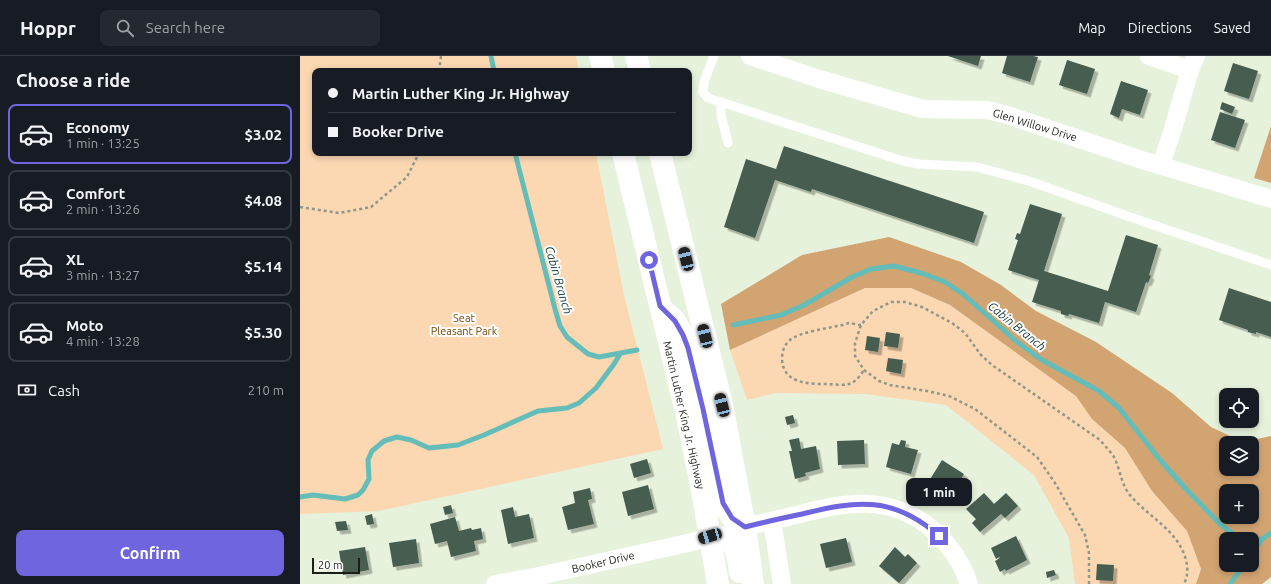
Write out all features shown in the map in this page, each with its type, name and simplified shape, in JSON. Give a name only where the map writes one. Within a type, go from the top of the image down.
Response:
[{"type":"main road","points":[[600,56],[603,68]]},
{"type":"main road","points":[[636,56],[639,68]]},
{"type":"main road","name":"Martin Luther King Jr. Highway","points":[[624,156],[687,416],[718,584]]},
{"type":"main road","points":[[661,156],[722,405],[745,527],[753,584]]},
{"type":"main road","points":[[660,306],[675,321],[688,348],[723,503],[732,518],[745,527]]},
{"type":"main road","points":[[710,536],[721,536],[729,540],[734,545],[739,562],[742,584]]},
{"type":"street","name":"Glen Willow Drive","points":[[750,56],[819,79],[923,109],[974,109],[1004,114],[1271,199]]},
{"type":"street","points":[[1149,56],[1193,63],[1161,165]]},
{"type":"street","points":[[745,527],[830,507],[854,503],[875,504],[892,508],[914,517],[939,536],[959,560],[965,571],[969,584]]},
{"type":"street","points":[[772,521],[782,584]]},
{"type":"street","name":"Booker Drive","points":[[495,584],[539,580],[688,543],[710,536]]},
{"type":"lane","points":[[714,56],[704,82],[703,92],[708,98],[903,161],[919,164],[977,166],[1029,181],[1271,265]]},
{"type":"lane","points":[[720,102],[721,115],[728,143]]},
{"type":"path","points":[[439,68],[441,56]]},
{"type":"path","points":[[300,207],[339,213],[372,208],[407,177],[418,156]]},
{"type":"path","points":[[1089,584],[1089,553],[1085,535],[1055,483],[1037,457],[975,409],[949,396],[890,385],[879,381],[864,370],[856,356],[855,343],[861,325],[873,311],[892,302],[905,302],[922,307],[952,323],[965,333],[992,365],[1100,440],[1114,457],[1122,480],[1129,493],[1175,537],[1184,551],[1188,568],[1184,584]]},
{"type":"path","points":[[861,325],[849,323],[819,328],[791,339],[785,345],[782,353],[782,364],[791,377],[806,384],[847,385],[854,383],[864,370]]},
{"type":"green space","name":"Seat Pleasant Park","points":[[300,56],[576,56],[578,68],[312,68],[312,156],[597,156],[624,295],[663,449],[379,511],[300,514]]},
{"type":"green space","points":[[865,288],[911,288],[950,305],[1077,396],[1092,419],[1125,448],[1152,491],[1187,531],[1201,569],[1196,584],[1075,584],[1069,538],[1034,475],[946,405],[865,394],[775,393],[747,400],[730,350]]},
{"type":"shaded area","points":[[1271,126],[1271,183],[1254,178]]},
{"type":"shaded area","points":[[889,237],[961,262],[1001,285],[1036,311],[1096,342],[1172,393],[1211,427],[1230,436],[1219,436],[1219,476],[1259,476],[1259,439],[1271,436],[1271,577],[1262,584],[1196,584],[1201,569],[1187,531],[1152,491],[1125,448],[1092,419],[1076,396],[950,305],[911,288],[865,288],[730,350],[721,304],[802,255]]},
{"type":"building","points":[[948,56],[981,56],[978,66]]},
{"type":"building","points":[[1007,56],[1038,57],[1030,82],[1002,73]]},
{"type":"building","points":[[1067,60],[1095,69],[1087,94],[1059,85]]},
{"type":"building","points":[[1233,63],[1258,71],[1249,99],[1224,91]]},
{"type":"building","points":[[1121,81],[1148,90],[1140,115],[1122,109],[1119,118],[1110,114]]},
{"type":"building","points":[[1222,102],[1235,107],[1232,114],[1220,109]]},
{"type":"building","points":[[1220,112],[1245,120],[1235,148],[1211,140]]},
{"type":"building","points":[[784,146],[984,212],[974,243],[812,189],[811,192],[775,180],[755,238],[724,227],[746,159],[776,169]]},
{"type":"building","points":[[1030,204],[1062,214],[1044,271],[1108,291],[1126,235],[1158,245],[1149,275],[1151,276],[1148,283],[1146,282],[1136,312],[1105,302],[1099,323],[1069,314],[1068,316],[1061,314],[1061,311],[1032,302],[1039,280],[1008,270],[1018,240],[1015,239],[1017,233],[1020,234]]},
{"type":"building","points":[[1229,288],[1271,302],[1271,337],[1256,332],[1256,334],[1248,332],[1248,330],[1219,320]]},
{"type":"building","points":[[886,332],[900,334],[898,348],[884,346]]},
{"type":"building","points":[[867,336],[880,338],[878,352],[865,350]]},
{"type":"building","points":[[888,358],[903,360],[901,374],[886,371]]},
{"type":"building","points":[[793,415],[795,423],[787,425],[785,417]]},
{"type":"building","points":[[799,438],[801,449],[816,446],[820,469],[805,473],[806,476],[795,479],[789,451],[792,451],[789,440]]},
{"type":"building","points":[[864,440],[865,464],[838,465],[837,441]]},
{"type":"building","points":[[901,440],[906,441],[905,447],[918,450],[911,474],[886,467],[892,443],[899,445]]},
{"type":"building","points":[[647,459],[651,473],[634,478],[630,464]]},
{"type":"building","points":[[942,460],[964,474],[952,495],[946,491],[944,494],[940,491],[940,487],[938,490],[934,487],[935,485],[929,481]]},
{"type":"building","points":[[648,485],[654,509],[628,516],[622,492]]},
{"type":"building","points":[[590,488],[592,499],[588,500],[594,524],[568,530],[562,507],[575,503],[573,492]]},
{"type":"building","points":[[984,493],[994,504],[1006,493],[1018,506],[1005,518],[1001,514],[980,532],[972,523],[976,519],[966,509]]},
{"type":"building","points":[[451,505],[453,513],[445,515],[443,507]]},
{"type":"building","points":[[513,507],[515,517],[529,514],[534,538],[508,544],[501,510]]},
{"type":"building","points":[[372,514],[374,524],[367,525],[365,516]]},
{"type":"building","points":[[455,517],[459,531],[471,528],[472,530],[481,528],[483,539],[474,541],[476,551],[451,557],[447,541],[435,544],[430,524]]},
{"type":"building","points":[[346,521],[348,530],[337,531],[335,522]]},
{"type":"building","points":[[1016,536],[1027,560],[1006,571],[1005,569],[1000,572],[995,561],[1000,558],[999,557],[996,559],[991,548]]},
{"type":"building","points":[[846,538],[852,562],[826,568],[820,544]]},
{"type":"building","points":[[416,539],[419,563],[393,567],[389,543]]},
{"type":"building","points":[[365,547],[369,570],[343,575],[339,551]]},
{"type":"building","points":[[895,547],[905,557],[908,554],[917,563],[899,583],[879,566]]},
{"type":"building","points":[[1097,564],[1114,565],[1113,581],[1096,580]]},
{"type":"building","points":[[1054,570],[1056,575],[1047,578],[1046,572]]},
{"type":"waterway","name":"Cabin Branch","points":[[491,56],[493,68]]},
{"type":"waterway","name":"Cabin Branch","points":[[516,156],[560,326],[567,337],[588,354],[599,357],[637,350]]},
{"type":"waterway","name":"Cabin Branch","points":[[733,325],[781,315],[804,305],[852,277],[871,269],[894,266],[921,273],[945,282],[963,294],[1017,342],[1042,360],[1099,391],[1119,408],[1160,460],[1184,487],[1221,525],[1230,532]]},
{"type":"waterway","points":[[300,497],[313,495],[345,499],[358,495],[363,490],[369,479],[368,460],[372,451],[384,441],[397,437],[411,440],[429,448],[458,445],[538,411],[567,408],[579,403],[596,388],[620,354]]},
{"type":"waterway","name":"Cabin Branch","points":[[1259,540],[1271,533]]},
{"type":"waterway","points":[[1259,544],[1262,539]]},
{"type":"waterway","points":[[1230,584],[1239,572]]},
{"type":"route","points":[[649,260],[660,306],[675,321],[688,348],[723,503],[732,518],[745,527],[830,507],[854,503],[875,504],[892,508],[914,517],[939,536]]}]
